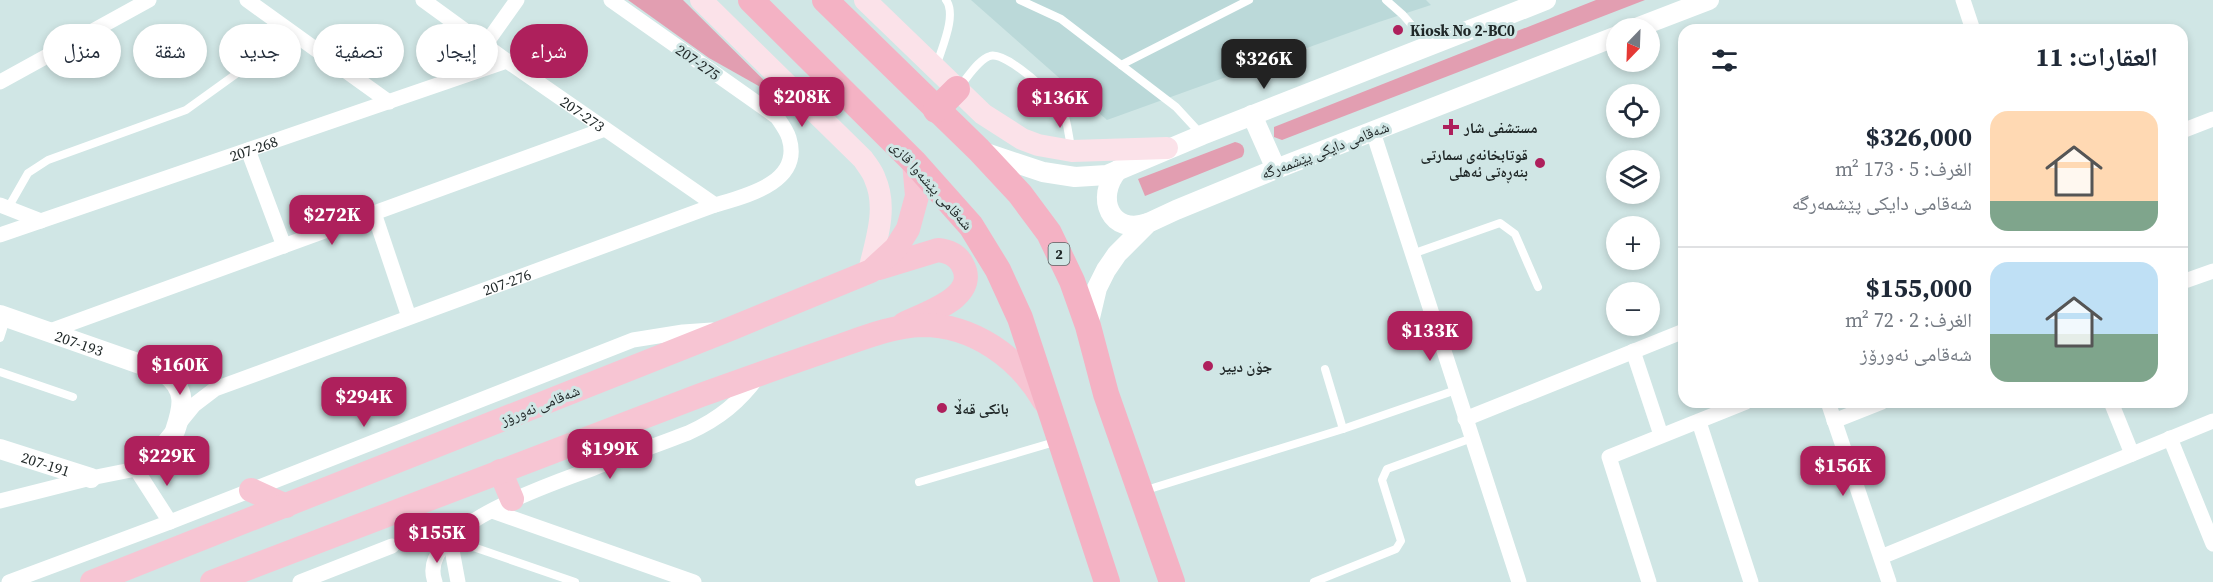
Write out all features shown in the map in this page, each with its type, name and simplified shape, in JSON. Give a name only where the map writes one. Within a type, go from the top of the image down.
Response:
[{"type":"highway","name":"شەقامی پێشەوا قازی","points":[[751,0],[914,162],[971,226],[998,270],[1020,318],[1107,582]]},
{"type":"highway","name":"2","points":[[825,0],[979,150],[1020,194],[1049,233],[1072,281],[1088,326],[1106,394],[1172,582]]},
{"type":"highway","points":[[936,110],[957,89]]},
{"type":"main road","points":[[212,582],[760,373],[899,326],[957,297],[965,282],[966,273],[963,265],[951,253],[938,250],[870,271],[880,223],[881,200],[875,178],[863,159],[701,0]]},
{"type":"main road","points":[[866,0],[983,114],[1022,139],[1038,146],[1072,151],[1167,148]]},
{"type":"main road","name":"شەقامی نەورۆز","points":[[92,582],[730,330],[870,271],[897,248],[909,229],[917,196],[914,162]]},
{"type":"main road","points":[[899,326],[925,325],[951,329],[983,341],[1018,366],[1035,386],[1048,408]]},
{"type":"main road","points":[[500,471],[502,505]]},
{"type":"main road","points":[[251,490],[286,506]]},
{"type":"street","points":[[0,82],[149,0]]},
{"type":"street","points":[[247,0],[280,24]]},
{"type":"street","name":"207-273","points":[[423,0],[456,24]]},
{"type":"street","points":[[498,27],[517,0]]},
{"type":"street","name":"207-275","points":[[611,0],[777,117],[789,138],[790,161]]},
{"type":"street","points":[[979,150],[1023,166],[1060,175],[1107,175],[1167,148],[1546,0]]},
{"type":"street","points":[[1660,19],[1708,0]]},
{"type":"street","points":[[1963,0],[1971,24]]},
{"type":"street","points":[[301,39],[389,102]]},
{"type":"street","name":"شەقامی دایکی پێشمەرگە","points":[[1088,326],[1092,306],[1106,270],[1117,254],[1148,223],[1276,169],[1606,40]]},
{"type":"street","name":"207-273","points":[[498,54],[715,205]]},
{"type":"street","name":"207-268","points":[[0,235],[507,61]]},
{"type":"street","points":[[1252,115],[1276,169]]},
{"type":"street","points":[[2188,129],[2213,119]]},
{"type":"street","points":[[47,332],[605,129]]},
{"type":"street","points":[[1373,132],[1519,582]]},
{"type":"street","points":[[248,150],[284,246]]},
{"type":"street","name":"207-276","points":[[175,431],[194,405],[214,389],[715,205],[762,190],[776,180],[790,161]]},
{"type":"street","points":[[1118,170],[1110,179],[1106,192],[1111,213],[1128,225],[1140,226],[1148,223]]},
{"type":"street","points":[[4,207],[41,221]]},
{"type":"street","points":[[374,213],[409,317]]},
{"type":"street","points":[[2188,280],[2213,270]]},
{"type":"street","name":"207-193","points":[[3,316],[163,372],[171,377],[182,399],[175,431]]},
{"type":"street","points":[[9,582],[170,522],[633,340],[683,332],[730,330]]},
{"type":"street","points":[[1465,419],[1678,333]]},
{"type":"street","points":[[1633,351],[1661,435]]},
{"type":"street","points":[[435,582],[434,562],[440,550],[460,530],[502,505],[710,423],[746,393],[760,373]]},
{"type":"street","points":[[1649,582],[1609,457],[1732,408]]},
{"type":"street","points":[[1830,408],[1889,582]]},
{"type":"street","points":[[1834,421],[1867,408]]},
{"type":"street","points":[[2113,408],[2132,454]]},
{"type":"street","points":[[1881,557],[2213,421]]},
{"type":"street","points":[[1699,422],[1751,582]]},
{"type":"street","points":[[0,501],[136,469],[150,459],[175,431]]},
{"type":"street","points":[[2170,438],[2213,544]]},
{"type":"street","name":"207-191","points":[[0,449],[91,478]]},
{"type":"street","points":[[136,469],[170,522]]},
{"type":"street","points":[[502,505],[694,582]]},
{"type":"street","points":[[450,539],[458,582]]},
{"type":"street","points":[[300,582],[322,578],[392,546]]},
{"type":"lane","points":[[936,68],[951,15],[946,0]]},
{"type":"lane","points":[[1020,0],[1061,19],[1176,107],[1202,135]]},
{"type":"lane","points":[[1121,65],[1249,0]]},
{"type":"lane","points":[[1386,0],[1403,15],[1429,46]]},
{"type":"lane","points":[[957,89],[981,62],[990,56],[1002,57],[1036,81],[1064,111],[1072,151]]},
{"type":"lane","points":[[4,207],[28,173],[48,160],[186,110],[230,78]]},
{"type":"lane","points":[[1412,254],[1500,224],[1515,234],[1538,287]]},
{"type":"lane","points":[[0,338],[3,316]]},
{"type":"lane","points":[[1325,369],[1343,429]]},
{"type":"lane","points":[[0,372],[73,396]]},
{"type":"lane","points":[[1141,492],[1343,429],[1456,390]]},
{"type":"lane","points":[[1314,582],[1396,549],[1401,541],[1382,480],[1388,469],[1472,438]]},
{"type":"lane","points":[[919,482],[1059,440]]},
{"type":"lane","points":[[450,539],[576,582]]},
{"type":"shaded area","points":[[628,0],[683,0],[785,101],[709,58]]},
{"type":"shaded area","points":[[971,0],[1426,0],[1431,5],[1107,120]]},
{"type":"shaded area","points":[[1596,0],[1645,0],[1282,140],[1274,137],[1274,127]]},
{"type":"shaded area","points":[[1235,142],[1243,147],[1242,157],[1145,196],[1138,179]]},
{"type":"place","name":"Kiosk No 2-BC0","points":[[1398,30]]},
{"type":"place","name":"مستشفى شار","points":[[1451,127]]},
{"type":"place","name":"قوتابخانەی سمارتی بنەڕەتی ئەهلی","points":[[1540,163]]},
{"type":"place","name":"جۆن دییر","points":[[1208,366]]},
{"type":"place","name":"بانکی قەڵا","points":[[942,408]]}]
